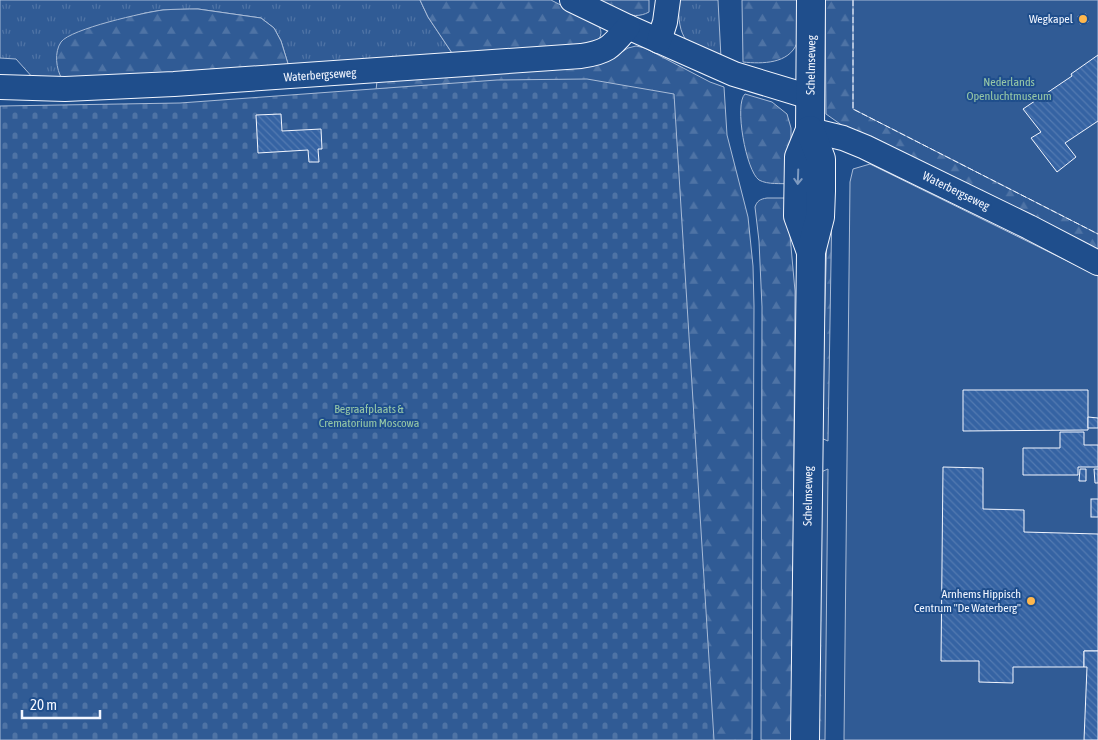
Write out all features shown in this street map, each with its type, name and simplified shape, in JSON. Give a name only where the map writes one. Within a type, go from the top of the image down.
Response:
[{"type":"main road","name":"Schelmseweg","points":[[805,740],[811,252],[798,216],[799,157],[810,130],[811,0]]},
{"type":"street","points":[[572,0],[734,74],[810,97]]},
{"type":"street","points":[[659,41],[665,22],[668,0]]},
{"type":"street","name":"Waterbergseweg","points":[[0,87],[65,89],[184,83],[581,56],[595,54],[610,48],[628,27]]},
{"type":"street","name":"Waterbergseweg","points":[[810,130],[843,138],[865,147],[1098,263]]},
{"type":"green space","points":[[0,0],[420,0],[428,17],[454,56],[289,67],[281,41],[274,28],[261,18],[198,9],[163,10],[117,21],[62,79],[34,79],[16,59],[0,58]]},
{"type":"green space","points":[[420,0],[551,0],[598,25],[601,34],[594,45],[454,56],[428,17]]},
{"type":"green space","points":[[597,0],[649,0],[649,12],[642,15],[629,15]]},
{"type":"green space","points":[[678,0],[718,0],[721,58],[691,45],[686,40],[680,25]]},
{"type":"green space","points":[[742,0],[798,0],[798,39],[793,50],[788,55],[774,61],[743,62]]},
{"type":"green space","name":"Nederlands Openluchtmuseum","points":[[825,0],[1038,0],[1098,208],[1098,255],[843,126],[826,114]]},
{"type":"green space","points":[[198,9],[261,18],[274,28],[281,41],[289,67],[62,79],[60,75],[57,66],[57,51],[61,42],[67,37],[109,22],[141,14],[163,10]]},
{"type":"green space","points":[[636,46],[645,48],[710,82],[724,87],[727,135],[748,217],[753,266],[754,306],[752,740],[689,740],[369,155],[377,81],[609,60],[628,48]]},
{"type":"green space","name":"Begraafplaats & Crematorium Moscowa","points":[[587,79],[674,94],[714,740],[0,740],[0,106],[180,103],[497,80]]},
{"type":"green space","points":[[745,94],[772,102],[787,114],[791,128],[791,184],[763,182],[754,174],[746,151],[741,123],[742,100]]},
{"type":"green space","points":[[767,198],[790,198],[790,235],[795,291],[792,740],[761,740],[762,307],[759,241],[755,207],[759,201]]},
{"type":"green space","points":[[828,200],[832,203],[828,441],[821,438]]},
{"type":"green space","points":[[828,469],[825,740],[818,740],[821,472]]},
{"type":"shaded area","name":"Nederlands Openluchtmuseum","points":[[853,0],[1098,0],[1098,234],[853,109]]},
{"type":"shaded area","points":[[870,164],[1098,276],[1098,740],[844,740],[850,182],[853,169]]},
{"type":"building","points":[[1086,14],[1088,22],[1080,24],[1078,16]]},
{"type":"building","points":[[1098,55],[1098,121],[1065,143],[1076,157],[1057,172],[1031,138],[1041,132],[1023,109],[1072,76],[1071,74]]},
{"type":"building","points":[[281,114],[282,131],[321,129],[322,149],[318,149],[319,162],[309,162],[308,150],[258,153],[256,115]]},
{"type":"building","points":[[963,390],[1088,390],[1088,430],[963,431]]},
{"type":"building","points":[[1088,417],[1098,418],[1098,428],[1088,428]]},
{"type":"building","points":[[1060,432],[1084,432],[1084,445],[1098,445],[1098,467],[1078,467],[1078,475],[1023,475],[1023,448],[1060,448]]},
{"type":"building","points":[[943,467],[983,468],[983,509],[1024,510],[1024,532],[1098,534],[1098,651],[1084,651],[1084,667],[1013,667],[1013,683],[979,682],[979,661],[941,661]]},
{"type":"building","points":[[1080,469],[1086,469],[1086,481],[1079,481]]},
{"type":"building","points":[[1094,469],[1098,469],[1098,483],[1095,483]]},
{"type":"building","points":[[1091,499],[1098,499],[1098,517],[1091,517]]},
{"type":"building","points":[[1084,651],[1098,651],[1098,740],[1084,740],[1087,667],[1084,667]]},
{"type":"fence","points":[[853,0],[853,109],[1098,234]]},
{"type":"place","name":"Wegkapel","points":[[1083,19]]},
{"type":"place","name":"Arnhems Hippisch Centrum \"De Waterberg\"","points":[[1031,601]]}]
